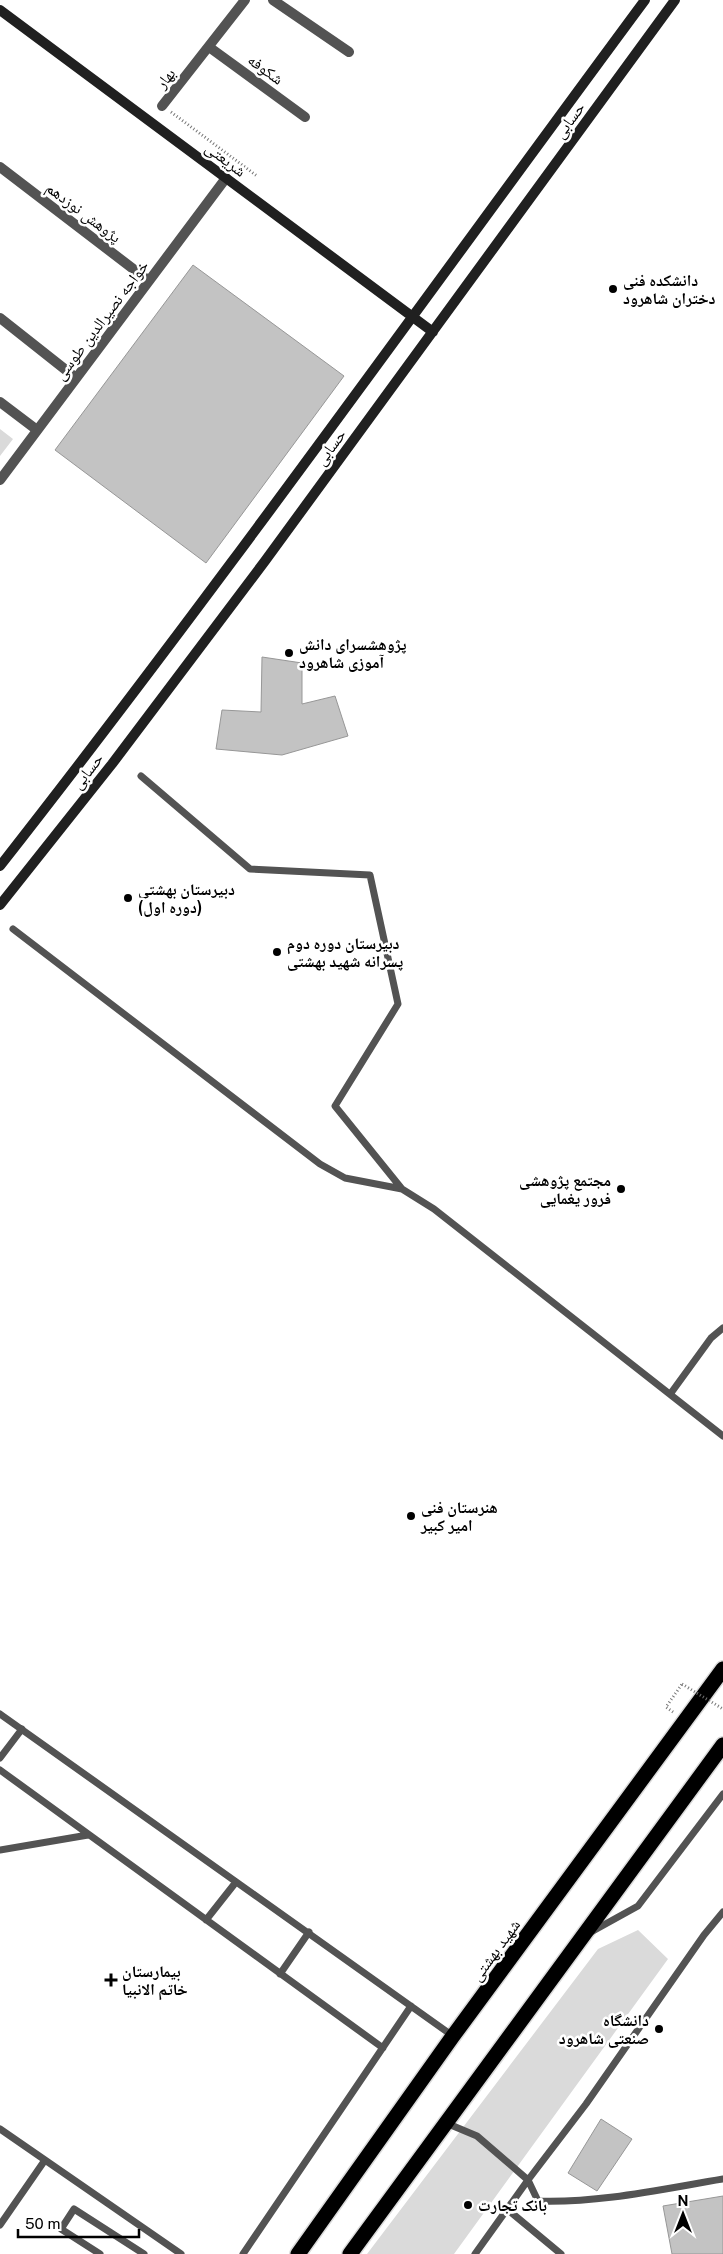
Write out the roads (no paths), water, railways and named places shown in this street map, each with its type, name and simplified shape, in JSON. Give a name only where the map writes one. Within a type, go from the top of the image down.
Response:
[{"type":"highway","name":"شهید بهشتی","points":[[298,2254],[454,2036],[723,1669]]},
{"type":"highway","points":[[350,2254],[723,1744]]},
{"type":"main road","name":"حسابی","points":[[0,866],[88,754],[246,544],[411,316],[645,0]]},
{"type":"main road","name":"حسابی","points":[[0,905],[131,739],[433,332],[675,0]]},
{"type":"main road","name":"شریعتی","points":[[0,10],[433,332]]},
{"type":"street","name":"بهار","points":[[162,106],[245,0]]},
{"type":"street","points":[[273,0],[349,52]]},
{"type":"street","name":"شکوفه","points":[[209,47],[305,117]]},
{"type":"street","name":"پژوهش نوزدهم","points":[[0,167],[149,281]]},
{"type":"street","name":"خواجه نصیرالدین طوسی","points":[[0,480],[226,178]]},
{"type":"street","points":[[0,318],[76,378]]},
{"type":"street","points":[[0,402],[37,430]]},
{"type":"lane","points":[[141,776],[250,869],[370,875],[398,1004],[335,1106],[402,1189],[434,1209],[723,1436]]},
{"type":"lane","points":[[13,929],[320,1164],[345,1178],[402,1189]]},
{"type":"lane","points":[[671,1394],[711,1338],[723,1328]]},
{"type":"lane","points":[[0,1714],[454,2036]]},
{"type":"lane","points":[[0,1758],[22,1729]]},
{"type":"lane","points":[[0,1770],[383,2048]]},
{"type":"lane","points":[[582,1937],[638,1906],[723,1794]]},
{"type":"lane","points":[[0,1850],[88,1835]]},
{"type":"lane","points":[[206,1920],[236,1882]]},
{"type":"lane","points":[[475,2254],[586,2104],[704,1935],[723,1912]]},
{"type":"lane","points":[[280,1974],[309,1932]]},
{"type":"lane","points":[[243,2254],[411,2006]]},
{"type":"lane","points":[[446,2123],[477,2136],[528,2180],[538,2201],[569,2202],[605,2199],[723,2178]]},
{"type":"lane","points":[[0,2129],[181,2254]]},
{"type":"lane","points":[[0,2226],[46,2160]]},
{"type":"lane","points":[[100,2254],[61,2229],[74,2209],[144,2254]]},
{"type":"lane","points":[[507,2209],[561,2254]]},
{"type":"place","name":"دانشکده فنی دختران شاهرود","points":[[613,289]]},
{"type":"place","name":"پژوهشسرای دانش آموزی شاهرود","points":[[289,653]]},
{"type":"place","name":"دبیرستان بهشتی (دوره اول)","points":[[128,898]]},
{"type":"place","name":"دبیرستان دوره دوم پسرانه شهید بهشتی","points":[[277,952]]},
{"type":"place","name":"مجتمع پژوهشی فرور یغمایی","points":[[621,1189]]},
{"type":"place","name":"هنرستان فنی امیر کبیر","points":[[411,1516]]},
{"type":"place","name":"بیمارستان خاتم الانبیا","points":[[111,1980]]},
{"type":"place","name":"دانشگاه صنعتی شاهرود","points":[[659,2029]]},
{"type":"place","name":"بانک تجارت","points":[[468,2205]]}]
